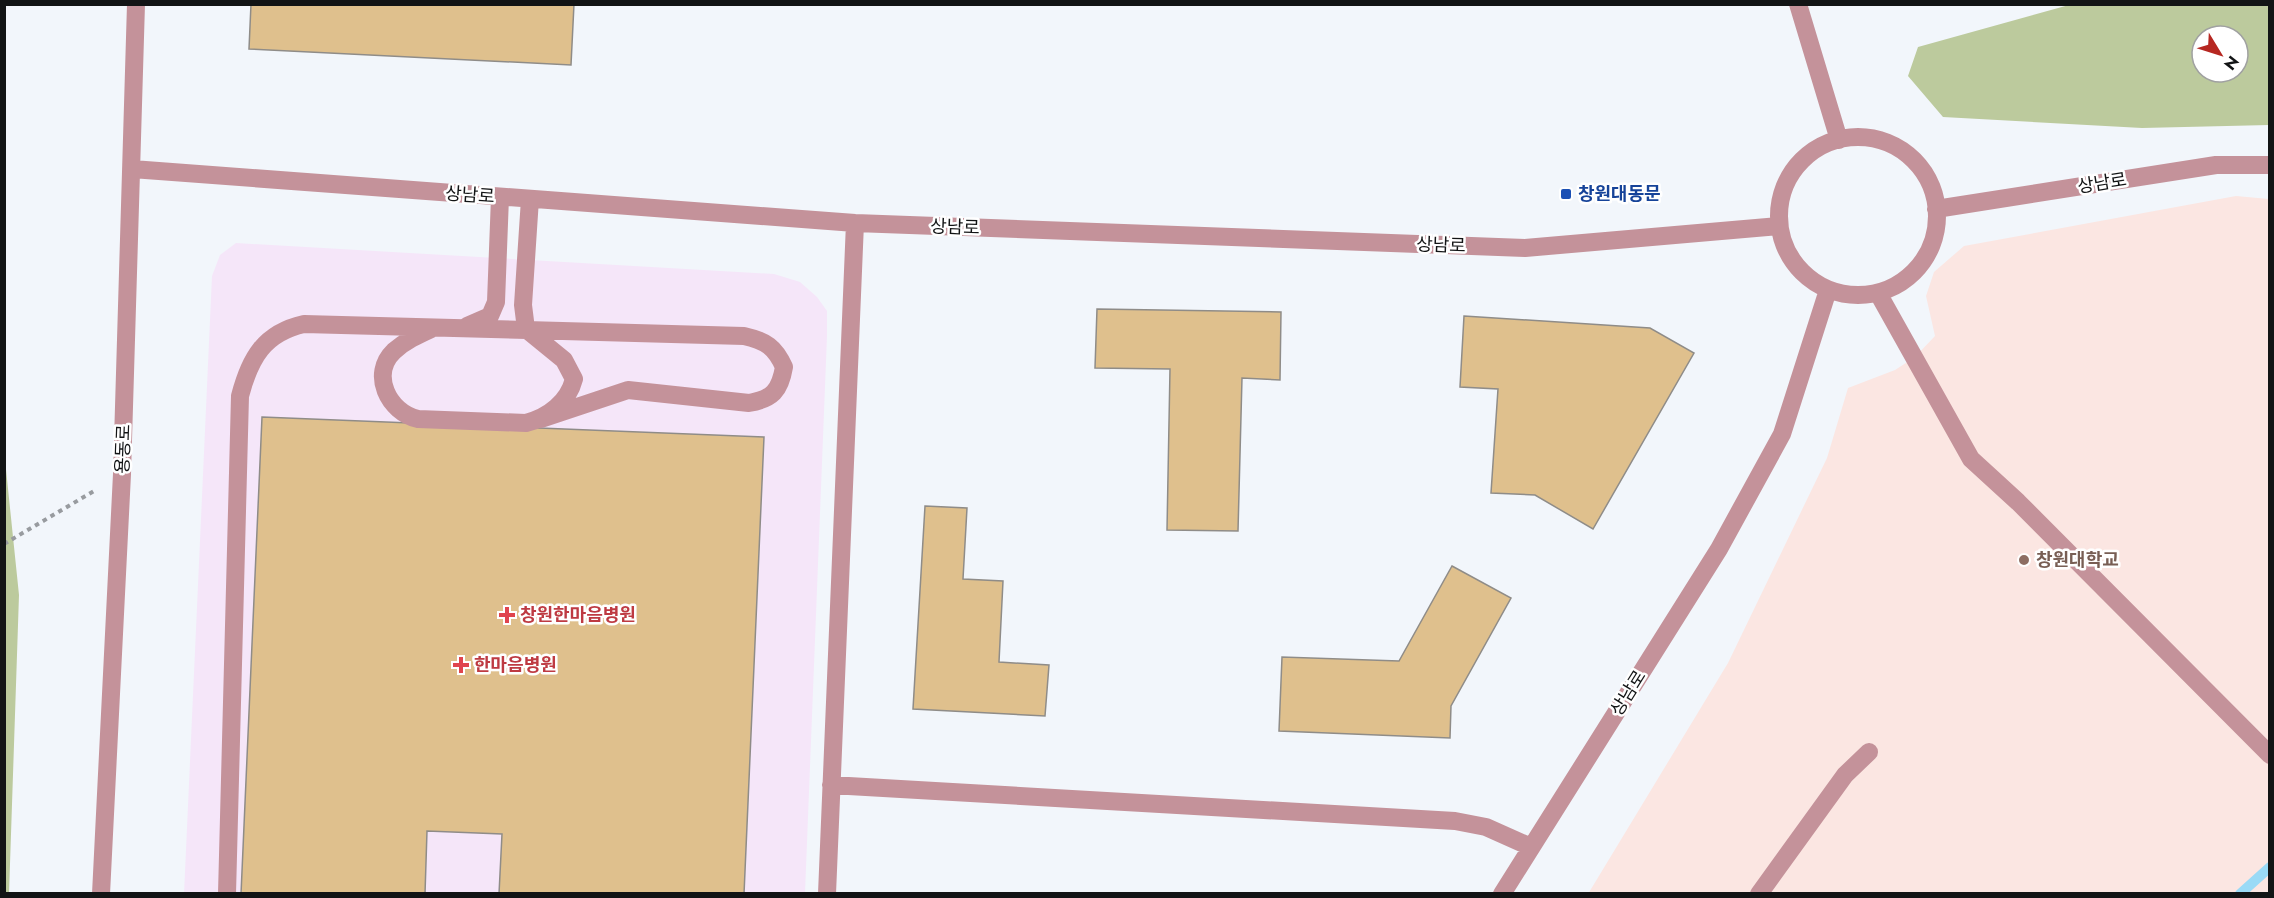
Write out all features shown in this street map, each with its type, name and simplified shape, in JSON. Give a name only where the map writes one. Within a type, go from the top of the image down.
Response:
[{"type":"street","name":"용동로","points":[[101,894],[122,474],[136,4]]},
{"type":"street","points":[[1798,4],[1839,140]]},
{"type":"street","points":[[1853,136],[1881,140],[1905,152],[1924,171],[1934,194],[1936,209],[1937,219],[1932,244],[1919,266],[1900,283],[1878,293],[1853,296],[1828,290],[1806,277],[1789,258],[1779,226],[1779,206],[1787,179],[1803,158],[1826,142],[1853,136]]},
{"type":"street","name":"상남로","points":[[1936,209],[2216,165],[2270,165]]},
{"type":"street","name":"상남로","points":[[132,169],[855,223],[1525,248],[1779,226]]},
{"type":"street","points":[[226,894],[240,396],[247,371],[262,347],[283,329],[304,324],[437,328],[526,329],[744,336],[765,341],[777,351],[784,367],[776,393],[766,400],[749,403],[628,390],[526,423],[418,419],[405,416],[390,403],[384,389],[385,368],[393,352],[414,336],[437,328],[472,325],[489,316],[496,302],[500,197]]},
{"type":"street","points":[[530,200],[523,305],[526,329],[564,360],[574,379],[570,392],[541,419]]},
{"type":"street","points":[[826,894],[855,223]]},
{"type":"street","name":"상남로","points":[[1502,894],[1719,549],[1782,434],[1828,290]]},
{"type":"street","points":[[1878,293],[1971,459],[2018,502],[2270,755]]},
{"type":"street","points":[[1760,894],[1845,775],[1869,752]]},
{"type":"street","points":[[831,785],[1455,821],[1486,828],[1531,848]]},
{"type":"path","points":[[4,544],[122,474]]},
{"type":"shaded area","name":"창원대학교","points":[[2236,196],[2269,199],[2269,893],[1588,894],[1728,663],[1827,458],[1848,388],[1895,370],[1915,357],[1935,336],[1926,296],[1934,272],[1964,246]]},
{"type":"shaded area","name":"창원한마음병원","points":[[236,243],[774,274],[800,282],[817,297],[827,311],[827,336],[805,893],[184,894],[212,276],[220,255]]},
{"type":"green space","points":[[2069,5],[2269,5],[2269,125],[2142,128],[1943,117],[1908,76],[1918,47]]},
{"type":"green space","points":[[4,450],[19,595],[9,894],[4,893]]},
{"type":"building","points":[[251,4],[574,4],[571,65],[249,49]]},
{"type":"building","points":[[1097,309],[1281,312],[1280,380],[1242,378],[1238,531],[1167,530],[1170,369],[1095,368]]},
{"type":"building","points":[[1464,316],[1650,328],[1694,353],[1593,529],[1535,495],[1491,493],[1498,389],[1460,387]]},
{"type":"building","name":"창원한마음병원","points":[[262,417],[764,437],[744,894],[499,894],[502,834],[427,831],[425,894],[241,894]]},
{"type":"building","points":[[925,506],[967,508],[963,579],[1003,581],[999,662],[1049,665],[1045,716],[913,709]]},
{"type":"building","points":[[1452,566],[1511,598],[1451,706],[1450,738],[1279,731],[1282,657],[1399,661]]},
{"type":"waterway","points":[[2240,894],[2270,867]]},
{"type":"place","name":"창원대동문","points":[[1566,194]]},
{"type":"place","name":"창원대학교","points":[[2024,560]]},
{"type":"place","name":"창원한마음병원","points":[[507,615]]},
{"type":"place","name":"한마음병원","points":[[461,665]]}]
